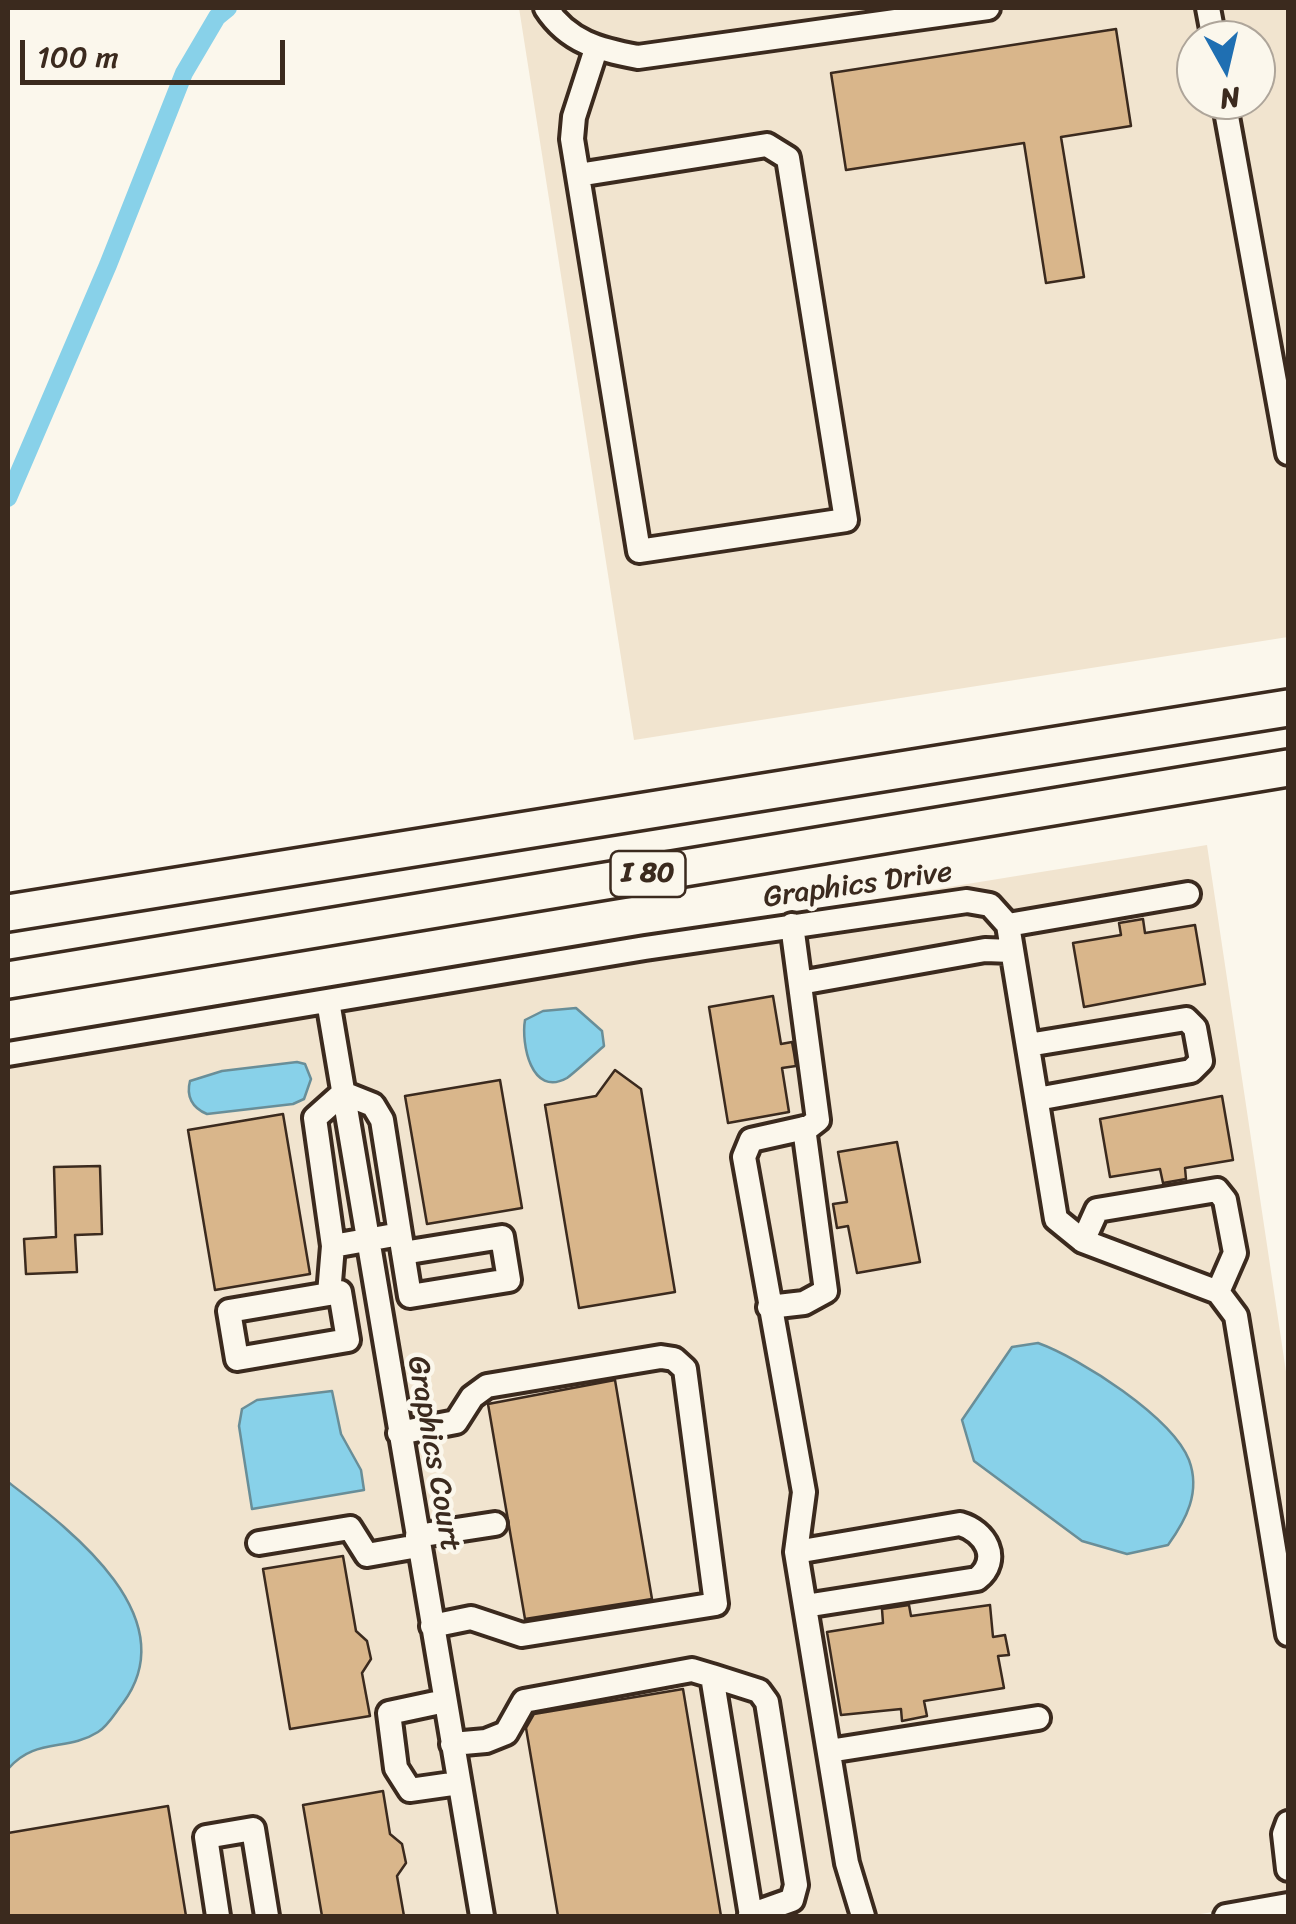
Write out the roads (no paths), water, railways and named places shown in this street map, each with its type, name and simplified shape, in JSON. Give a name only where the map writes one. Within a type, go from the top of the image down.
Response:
[{"type":"highway","name":"I 80","points":[[8,913],[1288,708]]},
{"type":"highway","name":"I 80","points":[[8,980],[1288,768]]},
{"type":"street","points":[[546,8],[568,34],[596,49],[638,58],[988,8]]},
{"type":"street","points":[[578,175],[767,145],[788,158],[846,520],[639,551],[572,140],[574,117],[596,49]]},
{"type":"street","points":[[1228,120],[1288,454]]},
{"type":"street","points":[[1188,894],[1008,925],[1056,1219],[1083,1241],[1218,1292],[1236,1316],[1288,1634]]},
{"type":"street","name":"Graphics Drive","points":[[8,1054],[792,925],[967,901],[990,905],[1008,925]]},
{"type":"street","points":[[792,925],[818,1120],[804,1128],[751,1140],[744,1147],[804,1492],[796,1552],[847,1862],[863,1916]]},
{"type":"street","points":[[800,983],[985,950],[1012,952]]},
{"type":"street","name":"Graphics Court","points":[[328,1001],[482,1916]]},
{"type":"street","points":[[1028,1046],[1186,1018],[1194,1028],[1200,1061],[1191,1070],[1037,1099]]},
{"type":"street","points":[[329,1294],[333,1246],[315,1118],[343,1093],[372,1105],[382,1120],[401,1244],[410,1296],[509,1280],[502,1237],[401,1244],[368,1242],[333,1246]]},
{"type":"street","points":[[769,1308],[804,1304],[826,1291],[804,1128]]},
{"type":"street","points":[[1083,1241],[1097,1210],[1217,1190],[1226,1200],[1235,1252],[1218,1292]]},
{"type":"street","points":[[340,1292],[348,1340],[237,1359],[229,1311],[329,1294],[340,1292]]},
{"type":"street","points":[[399,1433],[456,1422],[472,1397],[487,1386],[661,1357],[674,1359],[685,1369],[716,1604],[522,1634],[471,1618],[432,1626]]},
{"type":"street","points":[[259,1543],[350,1528],[367,1555],[495,1524]]},
{"type":"street","points":[[796,1552],[960,1524],[985,1538],[989,1554],[988,1565],[977,1579],[805,1606]]},
{"type":"street","points":[[452,1744],[486,1741],[506,1733],[524,1702],[692,1670],[759,1690],[767,1702],[796,1884],[792,1900],[751,1916],[712,1676]]},
{"type":"street","points":[[445,1700],[389,1713],[396,1768],[410,1790],[459,1783]]},
{"type":"street","points":[[829,1751],[1038,1718]]},
{"type":"street","points":[[1288,1823],[1284,1834],[1288,1869]]},
{"type":"street","points":[[218,1916],[206,1837],[253,1829],[267,1916]]},
{"type":"street","points":[[1226,1916],[1288,1906]]},
{"type":"water","points":[[576,1008],[602,1031],[604,1046],[567,1078],[545,1081],[537,1075],[527,1054],[525,1020],[543,1011]]},
{"type":"water","points":[[305,1064],[311,1079],[304,1099],[293,1104],[207,1114],[194,1105],[190,1096],[190,1081],[222,1071]]},
{"type":"water","points":[[1038,1343],[1123,1391],[1179,1443],[1189,1460],[1192,1494],[1186,1516],[1168,1545],[1127,1554],[1082,1541],[974,1461],[962,1420],[1012,1347]]},
{"type":"water","points":[[332,1391],[341,1434],[361,1470],[364,1490],[252,1509],[239,1426],[242,1409],[257,1400]]},
{"type":"water","points":[[8,1482],[88,1549],[112,1577],[131,1607],[140,1638],[139,1670],[123,1703],[105,1726],[75,1742],[29,1753],[8,1769]]},
{"type":"waterway","points":[[8,498],[108,265],[184,73],[217,17],[228,8]]}]
